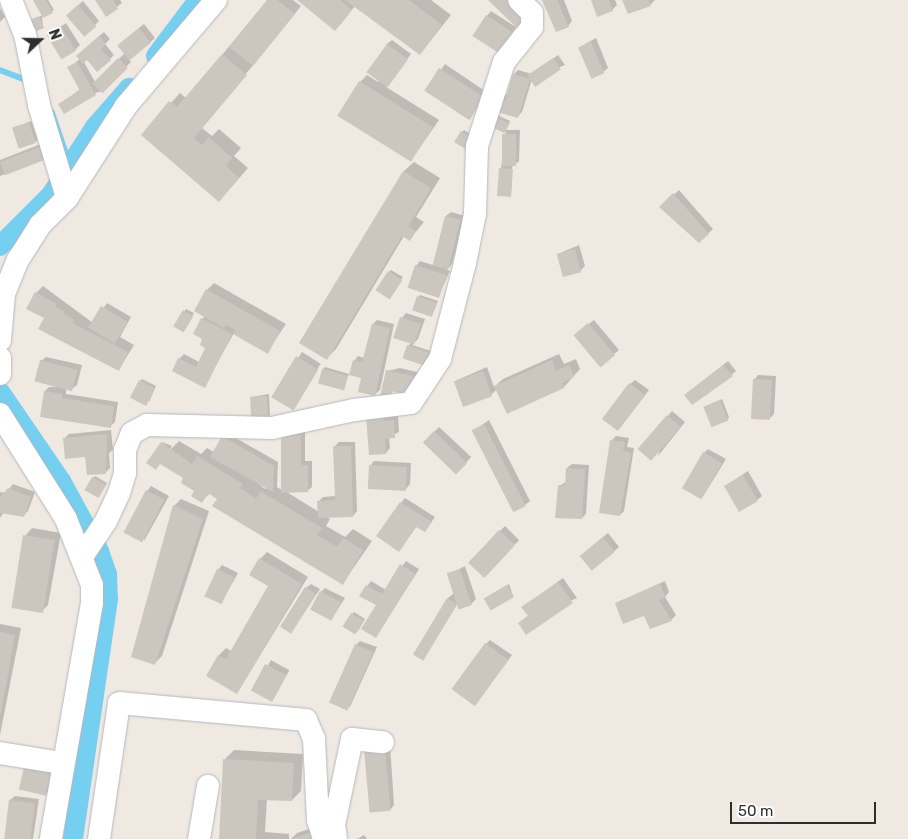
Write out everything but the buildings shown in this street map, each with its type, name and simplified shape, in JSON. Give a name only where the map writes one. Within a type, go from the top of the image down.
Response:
[{"type":"street","points":[[11,0],[25,34],[36,80],[39,104],[63,188]]},
{"type":"street","points":[[0,340],[4,294],[18,260],[63,188],[126,106],[216,0]]},
{"type":"street","points":[[86,552],[106,521],[125,473],[125,450],[132,433],[146,425],[272,428],[354,410],[412,403],[440,359],[475,214],[480,136],[504,62],[532,27],[532,13],[519,0]]},
{"type":"street","points":[[0,414],[86,552],[92,585],[92,603],[62,763],[50,839]]},
{"type":"street","points":[[99,839],[119,703],[306,720],[314,739],[318,820],[324,839]]},
{"type":"street","points":[[336,839],[334,826],[352,739],[383,742]]},
{"type":"street","points":[[0,753],[62,763]]},
{"type":"street","points":[[199,839],[208,786]]},
{"type":"waterway","points":[[156,56],[198,0]]},
{"type":"waterway","points":[[0,70],[28,81]]},
{"type":"waterway","points":[[0,246],[51,195],[95,127],[129,88]]},
{"type":"waterway","points":[[52,112],[71,167]]},
{"type":"waterway","points":[[0,392],[61,481],[99,551],[107,574],[108,599],[73,839]]}]
